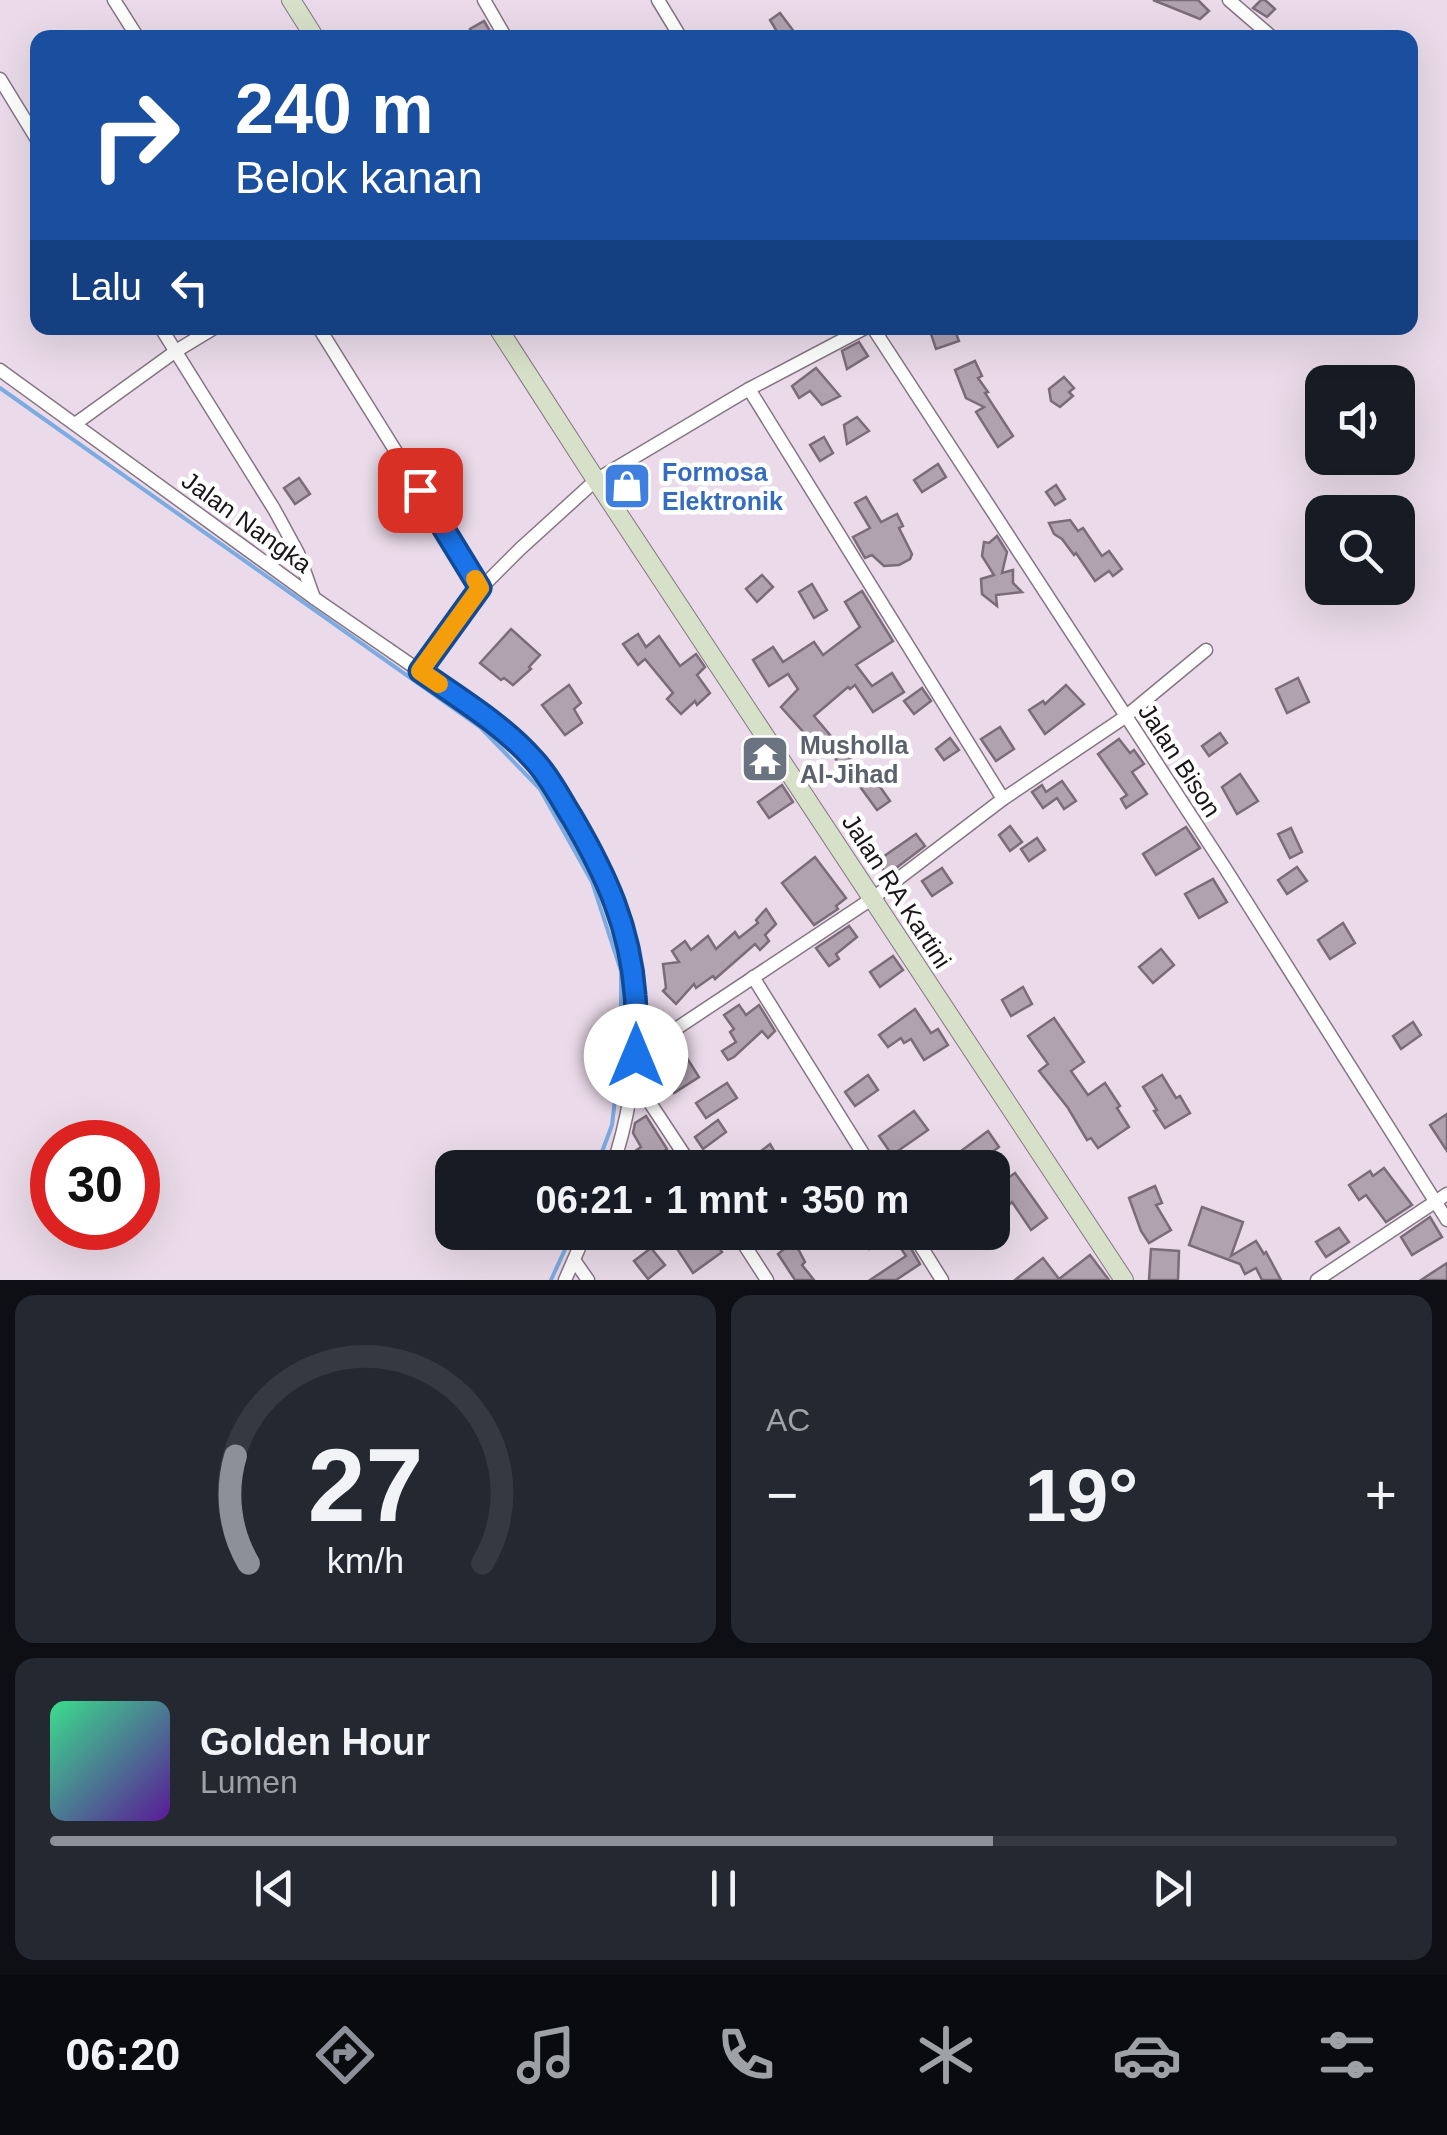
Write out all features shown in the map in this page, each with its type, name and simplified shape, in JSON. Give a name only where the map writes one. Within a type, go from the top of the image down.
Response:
[{"type":"main road","points":[[292,0],[310,30]]},
{"type":"main road","name":"Jalan RA Kartini","points":[[503,335],[1124,1280]]},
{"type":"street","points":[[114,0],[133,30]]},
{"type":"street","points":[[484,0],[501,30]]},
{"type":"street","points":[[658,0],[676,30]]},
{"type":"street","points":[[1230,0],[1264,30]]},
{"type":"street","points":[[0,79],[30,128]]},
{"type":"street","name":"Jalan Nangka","points":[[165,335],[274,509],[298,553],[314,598]]},
{"type":"street","points":[[75,424],[203,335]]},
{"type":"street","points":[[323,335],[480,588]]},
{"type":"street","points":[[420,671],[480,588],[596,480],[748,389],[855,335]]},
{"type":"street","name":"Jalan Bison","points":[[874,335],[1441,1198],[1447,1220]]},
{"type":"street","name":"Jalan Nangka","points":[[0,370],[314,598]]},
{"type":"street","points":[[748,389],[1003,799]]},
{"type":"street","points":[[314,598],[504,731],[535,760],[553,784],[601,866],[620,914],[635,996],[636,1056],[616,1150]]},
{"type":"street","points":[[636,1056],[873,898],[1003,799],[1125,718],[1206,650]]},
{"type":"street","points":[[753,977],[861,1150]]},
{"type":"street","points":[[633,1077],[681,1150]]},
{"type":"street","points":[[1318,1280],[1441,1198]]},
{"type":"street","points":[[566,1280],[578,1250]]},
{"type":"street","points":[[748,1250],[767,1280]]},
{"type":"street","points":[[923,1250],[942,1280]]},
{"type":"street","points":[[574,1260],[588,1280]]},
{"type":"building","points":[[1153,0],[1198,0],[1209,11],[1200,19]]},
{"type":"building","points":[[1261,0],[1275,9],[1267,17],[1253,8]]},
{"type":"building","points":[[780,13],[793,30],[776,30],[770,20]]},
{"type":"building","points":[[484,21],[489,30],[471,30]]},
{"type":"building","points":[[931,335],[957,335],[959,341],[936,349]]},
{"type":"building","points":[[859,342],[868,356],[847,369],[842,351]]},
{"type":"building","points":[[975,361],[982,376],[978,378],[988,392],[985,393],[1013,436],[998,447],[976,412],[984,407],[966,398],[955,370]]},
{"type":"building","points":[[816,368],[840,396],[822,405],[810,391],[799,398],[792,386]]},
{"type":"building","points":[[1064,377],[1074,388],[1069,392],[1073,396],[1060,407],[1051,401],[1049,389]]},
{"type":"building","points":[[857,417],[869,431],[847,444],[844,425]]},
{"type":"building","points":[[824,437],[833,453],[820,461],[810,445]]},
{"type":"building","points":[[938,464],[946,477],[922,492],[914,480]]},
{"type":"building","points":[[299,478],[310,494],[295,504],[284,488]]},
{"type":"building","points":[[1056,485],[1065,499],[1055,505],[1046,492]]},
{"type":"building","points":[[866,497],[881,522],[897,514],[903,526],[899,528],[912,554],[910,559],[884,566],[872,555],[865,558],[853,537],[870,528],[855,503]]},
{"type":"building","points":[[1070,520],[1078,531],[1083,528],[1102,556],[1109,551],[1122,569],[1113,576],[1109,571],[1095,581],[1049,523]]},
{"type":"building","points":[[997,536],[1007,552],[1002,573],[1013,570],[1013,583],[1022,592],[996,595],[997,606],[982,594],[981,579],[994,575],[982,556],[984,542],[989,543]]},
{"type":"building","points":[[762,575],[773,587],[757,602],[746,589]]},
{"type":"building","points":[[812,584],[827,610],[814,618],[799,592]]},
{"type":"building","points":[[862,591],[893,641],[856,665],[872,686],[892,673],[904,692],[873,712],[855,685],[814,716],[836,742],[843,737],[856,754],[841,766],[822,741],[816,746],[781,707],[798,689],[788,674],[769,686],[753,660],[773,647],[783,662],[814,642],[823,655],[860,627],[845,602]]},
{"type":"building","points":[[511,629],[540,655],[513,685],[480,663]]},
{"type":"building","points":[[638,634],[646,647],[659,636],[680,666],[696,654],[705,667],[697,675],[710,693],[681,714],[667,699],[673,693],[645,659],[638,665],[623,644]]},
{"type":"building","points":[[1298,678],[1309,702],[1287,713],[1276,689]]},
{"type":"building","points":[[569,685],[581,703],[574,709],[582,723],[565,735],[542,705]]},
{"type":"building","points":[[1066,685],[1084,704],[1045,734],[1029,710],[1043,701],[1045,704]]},
{"type":"building","points":[[922,688],[931,701],[914,714],[904,701]]},
{"type":"building","points":[[1000,727],[1014,749],[996,761],[981,739]]},
{"type":"building","points":[[1220,733],[1227,743],[1209,756],[1202,746]]},
{"type":"building","points":[[950,738],[959,750],[944,760],[936,749]]},
{"type":"building","points":[[1119,739],[1144,764],[1132,772],[1147,794],[1126,808],[1121,799],[1127,795],[1098,754]]},
{"type":"building","points":[[871,774],[890,801],[877,810],[858,784]]},
{"type":"building","points":[[1240,774],[1258,801],[1237,814],[1222,787]]},
{"type":"building","points":[[1062,781],[1076,801],[1064,809],[1057,798],[1043,808],[1032,792],[1042,785],[1046,792]]},
{"type":"building","points":[[782,785],[793,802],[769,818],[758,802]]},
{"type":"building","points":[[1010,826],[1022,842],[1010,851],[999,835]]},
{"type":"building","points":[[1186,827],[1200,848],[1156,875],[1143,854]]},
{"type":"building","points":[[1291,828],[1302,852],[1290,858],[1278,834]]},
{"type":"building","points":[[916,834],[925,846],[887,875],[877,861]]},
{"type":"building","points":[[1037,838],[1045,850],[1029,861],[1021,849]]},
{"type":"building","points":[[815,857],[846,898],[836,906],[838,909],[814,925],[782,883]]},
{"type":"building","points":[[1297,867],[1307,881],[1287,894],[1278,880]]},
{"type":"building","points":[[942,868],[952,883],[932,896],[922,881]]},
{"type":"building","points":[[1213,879],[1227,902],[1199,918],[1185,894]]},
{"type":"building","points":[[766,909],[776,924],[765,935],[769,941],[760,950],[755,944],[715,979],[713,976],[696,988],[694,984],[676,1004],[663,991],[663,964],[679,962],[672,951],[685,941],[691,950],[708,936],[716,949],[735,932],[739,938],[758,923],[756,920]]},
{"type":"building","points":[[1343,923],[1355,943],[1330,959],[1318,940]]},
{"type":"building","points":[[849,926],[857,937],[836,954],[839,959],[829,966],[816,948]]},
{"type":"building","points":[[1161,949],[1174,965],[1153,983],[1139,967]]},
{"type":"building","points":[[893,956],[903,970],[880,987],[870,972]]},
{"type":"building","points":[[1023,987],[1032,1004],[1011,1016],[1002,1000]]},
{"type":"building","points":[[739,1005],[746,1015],[759,1005],[775,1031],[768,1038],[762,1031],[728,1060],[722,1051],[736,1042],[730,1032],[734,1029],[724,1015]]},
{"type":"building","points":[[915,1009],[931,1033],[938,1029],[948,1045],[924,1060],[911,1039],[904,1043],[901,1038],[888,1047],[879,1035]]},
{"type":"building","points":[[1054,1018],[1084,1062],[1071,1071],[1088,1095],[1105,1083],[1129,1127],[1098,1148],[1091,1138],[1087,1140],[1039,1071],[1048,1064],[1028,1036]]},
{"type":"building","points":[[1413,1022],[1421,1035],[1401,1049],[1393,1036]]},
{"type":"building","points":[[685,1055],[699,1077],[674,1093],[660,1071]]},
{"type":"building","points":[[868,1075],[878,1090],[855,1106],[845,1092]]},
{"type":"building","points":[[1162,1075],[1190,1113],[1165,1128],[1143,1087]]},
{"type":"building","points":[[727,1083],[737,1098],[706,1118],[696,1103]]},
{"type":"building","points":[[914,1111],[928,1130],[899,1150],[889,1150],[879,1136]]},
{"type":"building","points":[[1447,1114],[1447,1151],[1430,1125]]},
{"type":"building","points":[[646,1116],[667,1149],[636,1150],[641,1147],[633,1133],[635,1123]]},
{"type":"building","points":[[718,1120],[726,1132],[703,1149],[695,1137]]},
{"type":"building","points":[[988,1131],[999,1147],[995,1150],[962,1150]]},
{"type":"building","points":[[1384,1168],[1412,1205],[1386,1222],[1366,1195],[1359,1200],[1349,1185],[1370,1171],[1373,1176]]},
{"type":"building","points":[[1015,1173],[1047,1218],[1031,1230],[1012,1202],[1010,1177]]},
{"type":"building","points":[[1155,1186],[1162,1203],[1156,1205],[1171,1230],[1149,1243],[1129,1198]]},
{"type":"building","points":[[1202,1207],[1243,1222],[1231,1256],[1256,1241],[1281,1280],[1262,1280],[1256,1268],[1245,1274],[1240,1264],[1189,1245]]},
{"type":"building","points":[[1430,1217],[1442,1237],[1412,1255],[1401,1237]]},
{"type":"building","points":[[1339,1228],[1349,1242],[1326,1257],[1316,1242]]},
{"type":"building","points":[[1151,1249],[1179,1251],[1178,1280],[1149,1280]]},
{"type":"building","points":[[653,1250],[665,1265],[648,1279],[634,1261]]},
{"type":"building","points":[[678,1250],[720,1250],[722,1252],[693,1273]]},
{"type":"building","points":[[799,1250],[805,1262],[802,1265],[814,1280],[795,1280],[778,1254]]},
{"type":"building","points":[[902,1250],[912,1250],[920,1264],[896,1280],[870,1280],[906,1256]]},
{"type":"building","points":[[1090,1255],[1109,1280],[1015,1280],[1043,1258],[1059,1279]]},
{"type":"building","points":[[1447,1263],[1447,1280],[1421,1280]]},
{"type":"waterway","points":[[0,388],[480,727],[540,789],[592,882],[621,971],[621,1047],[612,1125],[603,1150]]},
{"type":"waterway","points":[[551,1280],[565,1250]]},
{"type":"slow traffic","points":[[439,684],[420,671],[480,588],[475,579]]},
{"type":"place","name":"Formosa Elektronik","points":[[627,486]]},
{"type":"place","name":"Musholla Al-Jihad","points":[[765,759]]},
{"type":"route","points":[[420,490],[480,588],[420,671],[504,731],[535,760],[601,866],[620,914],[630,956],[636,1056]]}]
